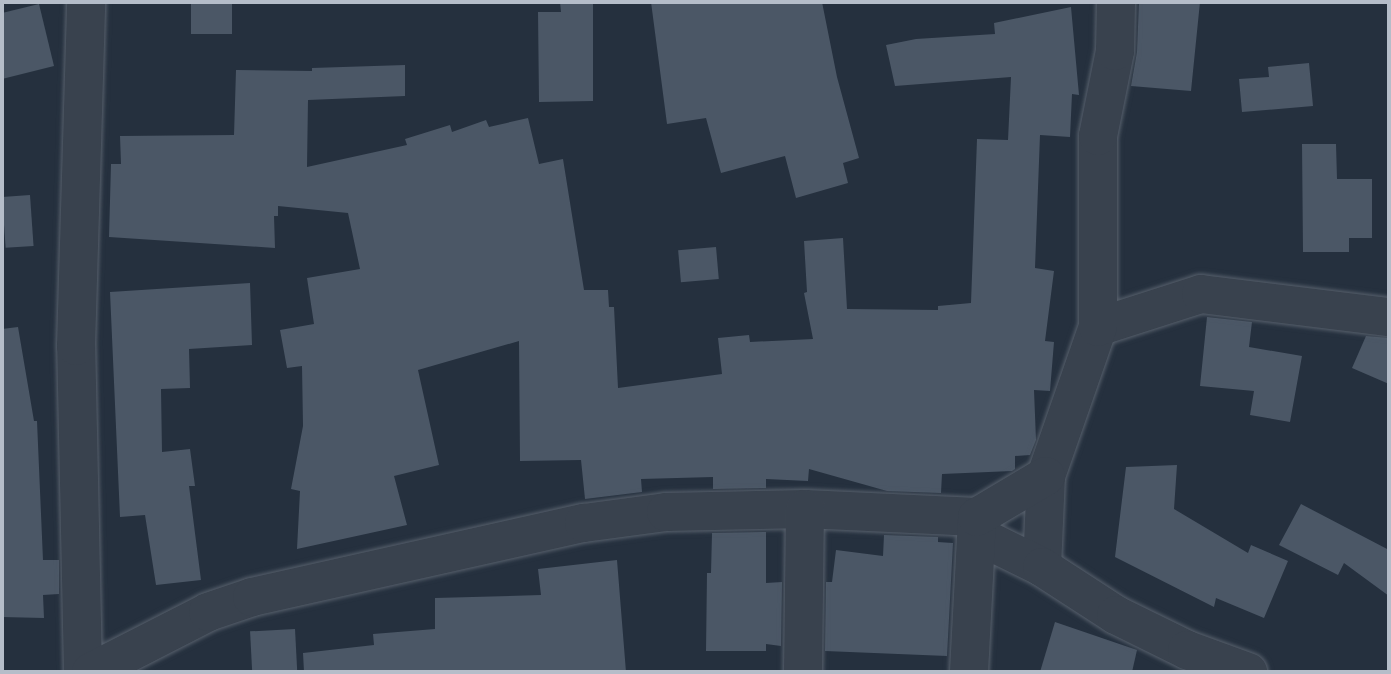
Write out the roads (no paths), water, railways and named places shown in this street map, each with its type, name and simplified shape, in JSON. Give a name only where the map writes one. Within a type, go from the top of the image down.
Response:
[{"type":"street","points":[[83,672],[76,346],[86,2]]},
{"type":"street","points":[[1042,567],[1046,476],[1098,327],[1098,136],[1115,51],[1116,2]]},
{"type":"street","points":[[1098,327],[1201,294],[1389,317]]},
{"type":"street","points":[[91,672],[208,612],[252,597],[584,523],[666,512],[805,509],[976,517],[1046,476]]},
{"type":"street","points":[[803,672],[805,509]]},
{"type":"street","points":[[976,517],[977,535],[1042,567],[1116,615],[1187,650],[1248,672]]},
{"type":"street","points":[[969,672],[976,517]]}]
